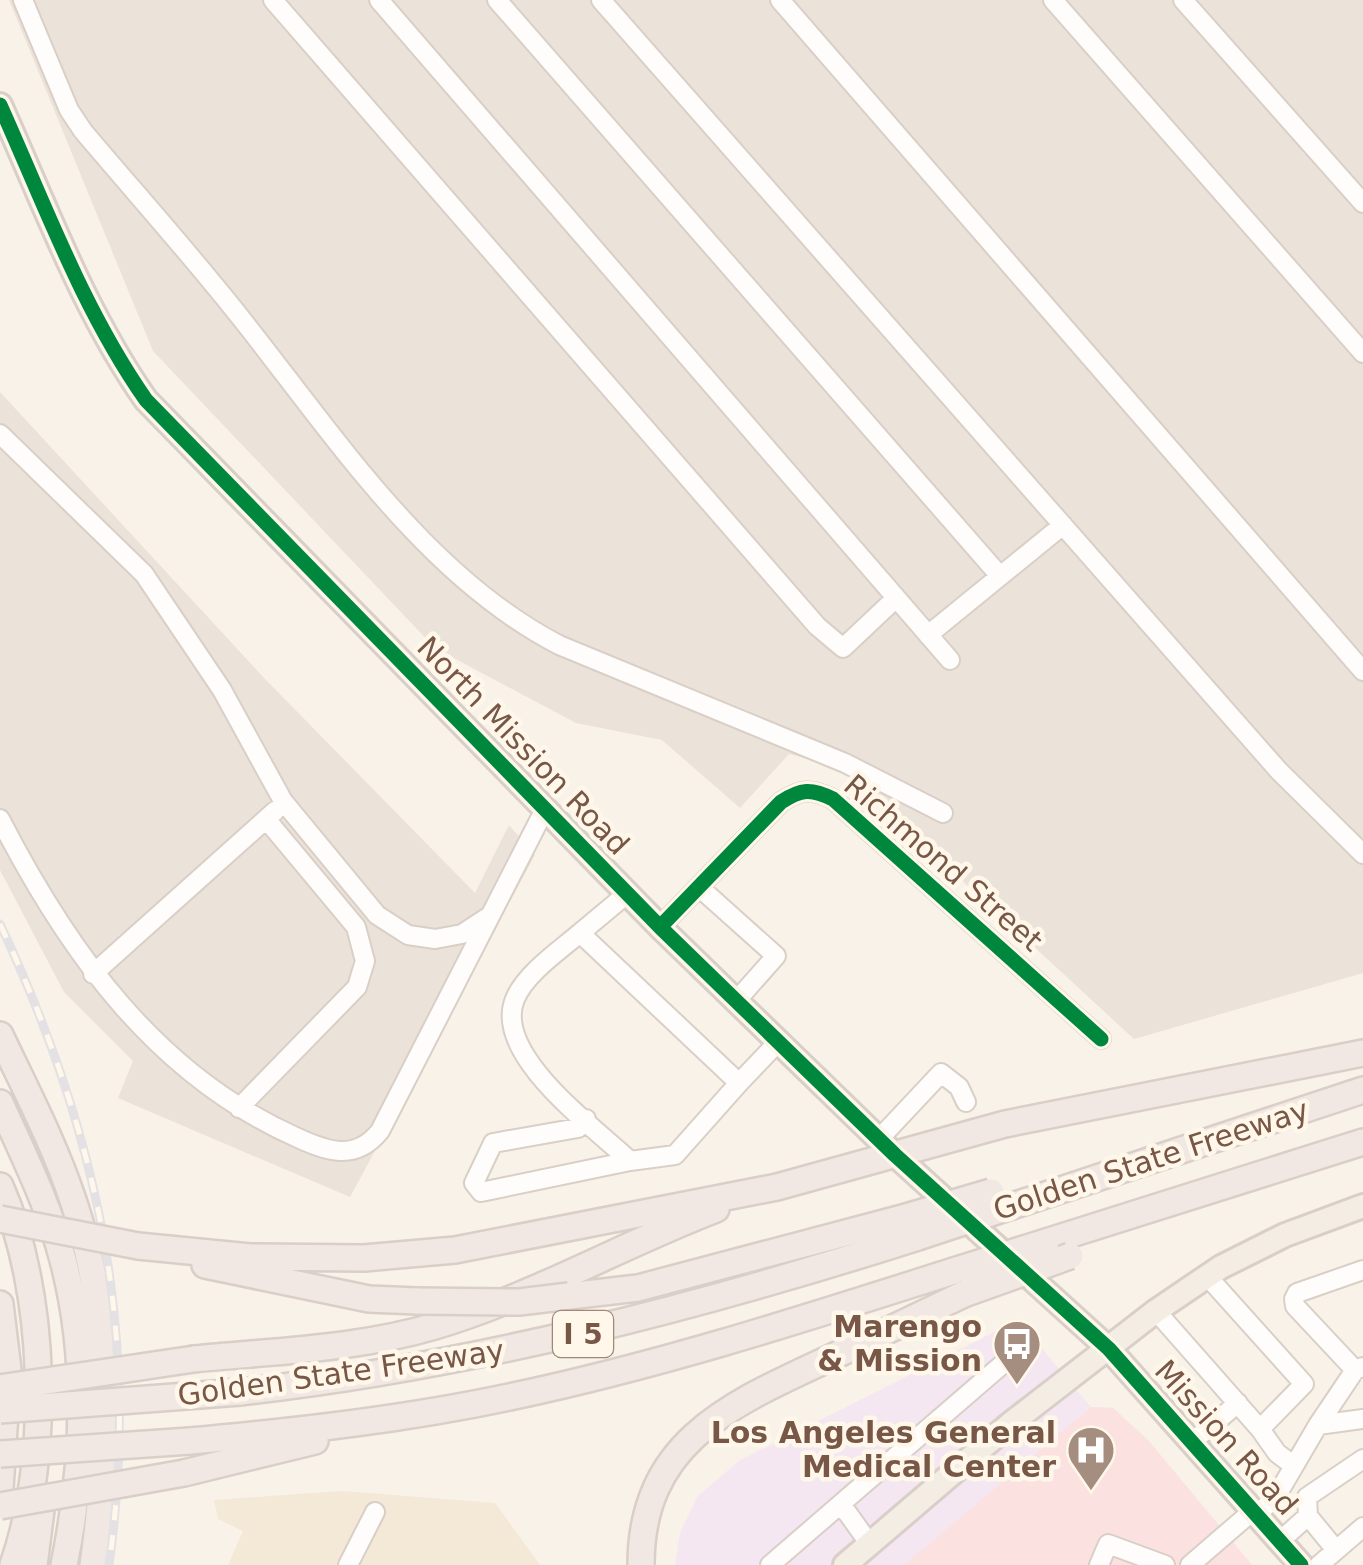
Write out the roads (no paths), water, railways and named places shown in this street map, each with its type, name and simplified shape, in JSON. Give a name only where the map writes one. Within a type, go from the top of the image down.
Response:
[{"type":"highway","points":[[0,1035],[74,1202],[100,1310],[105,1432],[93,1565]]},
{"type":"highway","points":[[0,1388],[194,1360],[363,1342],[433,1326],[489,1308],[638,1239],[887,1147],[1363,1052]]},
{"type":"highway","name":"Golden State Freeway","points":[[0,1410],[240,1392],[392,1373],[555,1340],[750,1290],[912,1227],[1002,1199],[1071,1186],[1363,1090]]},
{"type":"highway","points":[[0,1103],[63,1258],[79,1340],[78,1463],[64,1565]]},
{"type":"highway","name":"Golden State Freeway","points":[[0,1454],[190,1441],[404,1417],[654,1362],[962,1282],[1046,1242],[1363,1142]]},
{"type":"highway","points":[[642,1565],[644,1524],[652,1492],[670,1463],[715,1416],[962,1282],[1070,1256],[1238,1181]]},
{"type":"highway","points":[[0,1186],[15,1226],[36,1331],[32,1465],[12,1565]]},
{"type":"highway","points":[[243,1265],[455,1250],[777,1186]]},
{"type":"highway","points":[[0,1219],[243,1265],[369,1299],[417,1302],[519,1302],[638,1288],[912,1227]]},
{"type":"highway","points":[[0,1304],[8,1370],[7,1434],[0,1488]]},
{"type":"highway","points":[[0,1506],[184,1472],[404,1417]]},
{"type":"highway","points":[[0,1554],[16,1516],[35,1427]]},
{"type":"highway","points":[[32,1465],[40,1510],[34,1565]]},
{"type":"main road","name":"North Mission Road","points":[[0,105],[87,301],[115,356],[146,400],[660,926],[887,1147],[1109,1349]]},
{"type":"main road","points":[[845,1565],[1010,1424],[1156,1310],[1207,1276],[1284,1235],[1363,1206]]},
{"type":"main road","name":"Mission Road","points":[[1109,1349],[1302,1565]]},
{"type":"street","points":[[23,0],[69,110],[83,131],[245,323],[297,394],[455,574],[518,624],[559,645],[845,763],[943,813]]},
{"type":"street","points":[[273,0],[817,626],[843,648],[896,598]]},
{"type":"street","points":[[379,0],[950,660]]},
{"type":"street","points":[[496,0],[1000,576]]},
{"type":"street","points":[[601,0],[1279,770],[1363,854]]},
{"type":"street","points":[[780,0],[1363,671]]},
{"type":"street","points":[[1052,0],[1363,353]]},
{"type":"street","points":[[1184,0],[1363,203]]},
{"type":"street","points":[[0,434],[144,574],[222,690],[283,802],[391,927],[416,937],[444,938],[470,930],[492,913]]},
{"type":"street","points":[[928,635],[1062,524]]},
{"type":"street","name":"Richmond Street","points":[[660,926],[781,802],[799,790],[814,790],[833,798],[1101,1039]]},
{"type":"street","points":[[93,974],[283,802]]},
{"type":"street","points":[[0,820],[93,974],[159,1048],[239,1108],[326,1150],[348,1152],[368,1143],[380,1131],[545,809]]},
{"type":"street","points":[[239,1108],[356,987],[365,961],[356,927],[266,820]]},
{"type":"street","points":[[699,887],[776,956],[737,1000]]},
{"type":"street","points":[[628,893],[516,995],[511,1013],[523,1055],[630,1161]]},
{"type":"street","points":[[580,933],[739,1083]]},
{"type":"street","points":[[586,1119],[578,1128],[493,1143],[474,1183],[481,1192],[675,1155],[778,1041]]},
{"type":"street","points":[[887,1147],[942,1073],[959,1087],[966,1102]]},
{"type":"street","points":[[1190,1565],[1257,1511],[1294,1466],[1359,1368],[1295,1306],[1294,1298],[1363,1270]]},
{"type":"street","points":[[1207,1276],[1304,1384],[1260,1429]]},
{"type":"street","points":[[1156,1310],[1277,1453],[1294,1466]]},
{"type":"street","points":[[770,1565],[1027,1344]]},
{"type":"street","points":[[1192,1442],[1238,1404]]},
{"type":"street","points":[[1318,1425],[1363,1418]]},
{"type":"street","points":[[1336,1550],[1308,1516],[1307,1497],[1363,1458]]},
{"type":"street","points":[[841,1504],[868,1543]]},
{"type":"street","points":[[348,1565],[374,1512]]},
{"type":"street","points":[[1281,1540],[1308,1516]]},
{"type":"street","points":[[1318,1565],[1357,1532]]},
{"type":"street","points":[[1098,1565],[1108,1544],[1165,1565]]},
{"type":"railway","points":[[0,924],[63,1080],[103,1236],[114,1316],[119,1397],[118,1480],[109,1565]]},
{"type":"place","name":"Marengo & Mission","points":[[1017,1386]]},
{"type":"place","name":"Los Angeles General Medical Center","points":[[1091,1492]]}]
